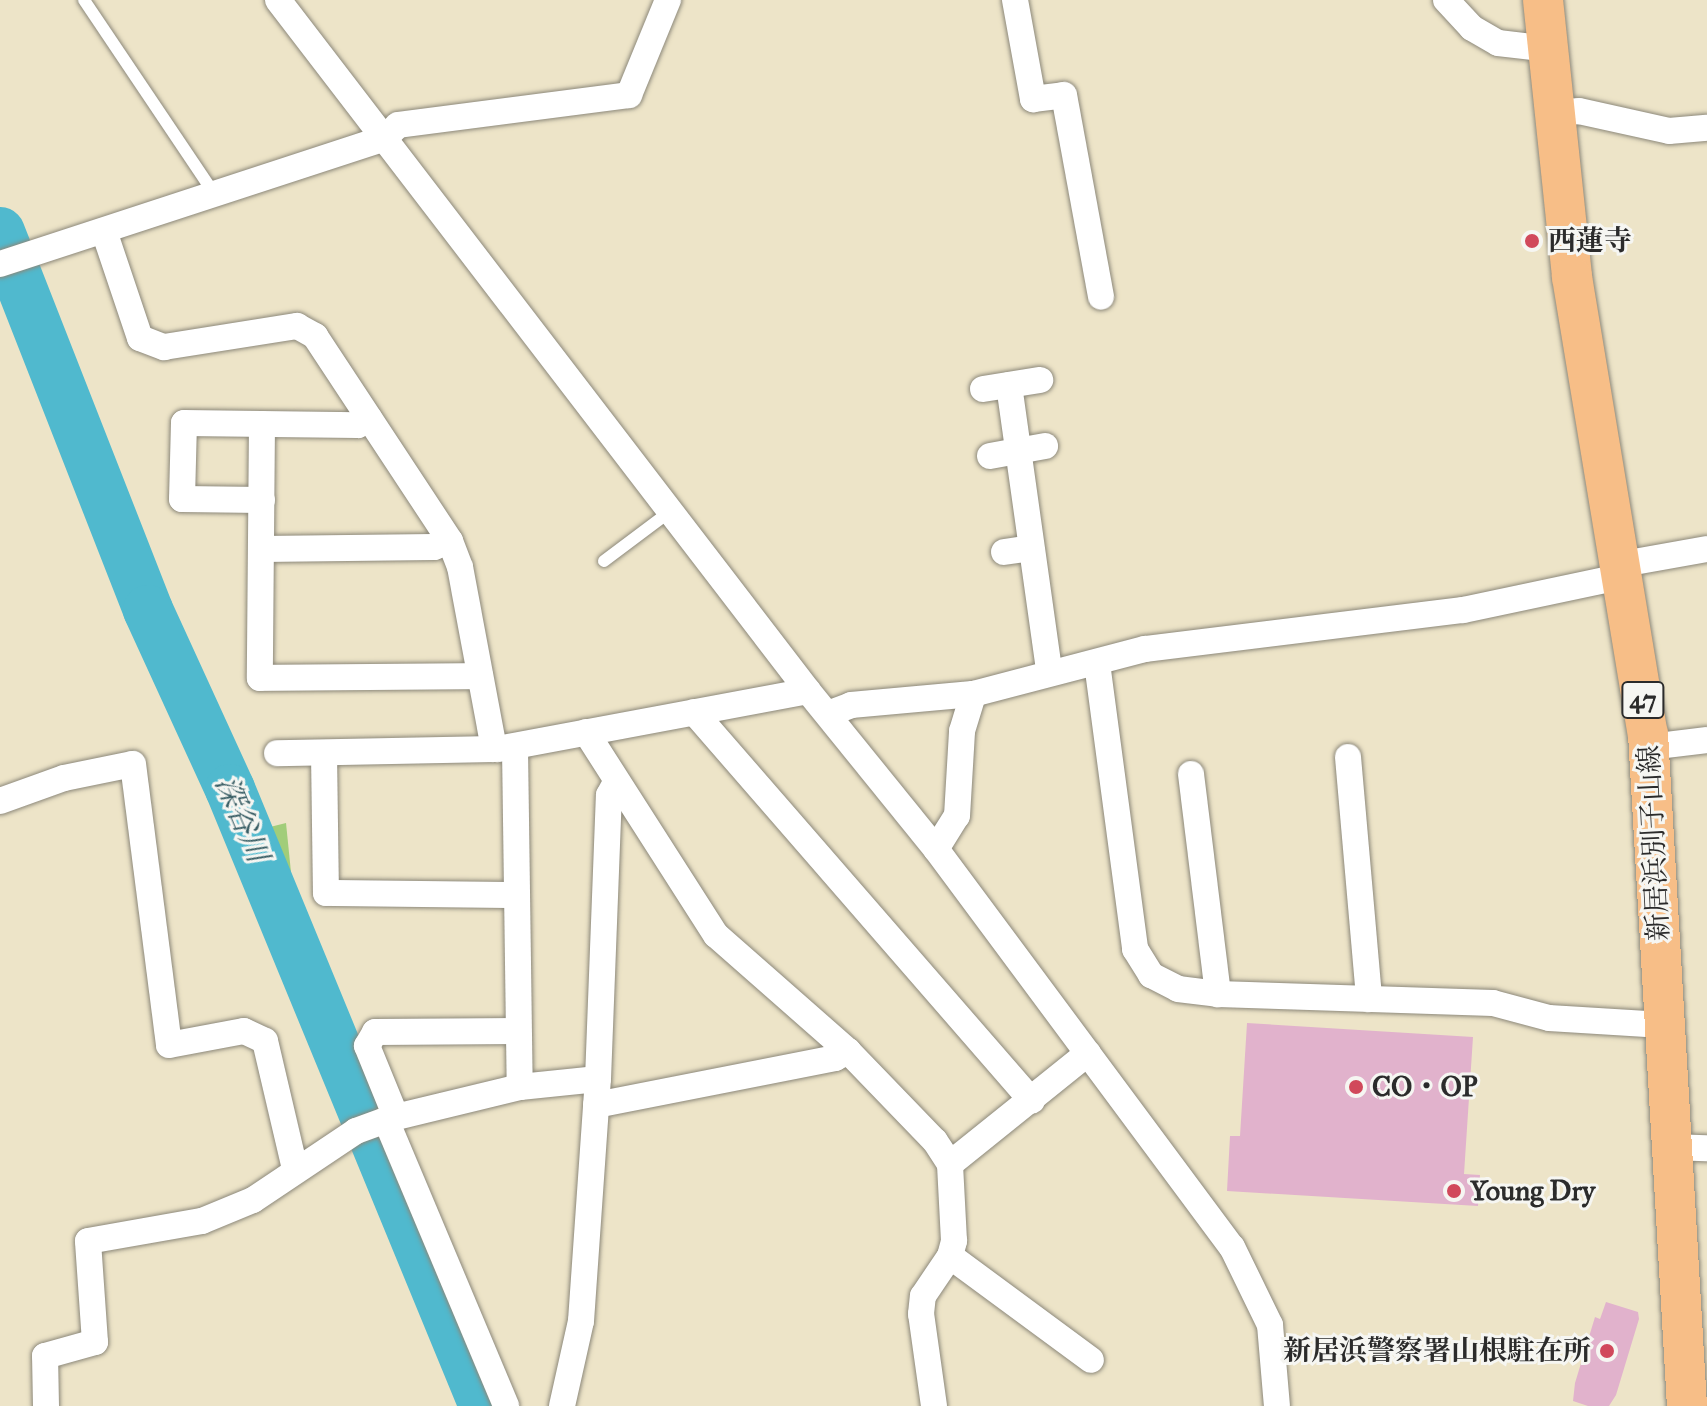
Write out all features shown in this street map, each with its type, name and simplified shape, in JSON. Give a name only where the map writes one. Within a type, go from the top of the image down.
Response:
[{"type":"main road","name":"新居浜別子山線","points":[[1543,0],[1572,277],[1624,570],[1649,747],[1663,1025],[1688,1147],[1694,1306],[1687,1406]]},
{"type":"street","points":[[278,0],[808,691],[936,849],[1232,1247],[1270,1325],[1277,1406]]},
{"type":"street","points":[[0,264],[385,138],[398,125],[629,95],[668,0]]},
{"type":"street","points":[[1015,0],[1033,99],[1064,95],[1101,297]]},
{"type":"street","points":[[1446,0],[1472,28],[1498,43],[1549,49]]},
{"type":"street","points":[[1556,112],[1579,111],[1669,131],[1707,128]]},
{"type":"street","points":[[104,231],[140,338],[164,347],[297,326],[315,336],[450,541],[460,567],[480,676],[505,748],[517,895],[520,1087]]},
{"type":"street","points":[[983,389],[1040,380]]},
{"type":"street","points":[[1009,385],[1032,448],[1031,548],[1049,670]]},
{"type":"street","points":[[262,500],[182,499],[184,423],[358,425],[369,418]]},
{"type":"street","points":[[262,424],[260,678],[480,676]]},
{"type":"street","points":[[990,456],[1032,448]]},
{"type":"street","points":[[262,549],[434,547],[450,541]]},
{"type":"street","points":[[1004,552],[1031,548]]},
{"type":"street","points":[[828,714],[851,705],[973,694],[1049,670],[1097,663],[1145,649],[1463,610],[1707,549]]},
{"type":"street","points":[[1097,663],[1135,949],[1151,975],[1178,989],[1218,994],[1493,1003],[1549,1018],[1663,1025]]},
{"type":"street","points":[[277,753],[505,748],[808,691]]},
{"type":"street","points":[[936,849],[957,816],[962,731],[973,694]]},
{"type":"street","points":[[694,712],[1032,1101]]},
{"type":"street","points":[[586,732],[615,784],[716,935],[848,1051],[935,1141],[950,1164],[954,1241],[950,1256],[922,1305],[934,1406]]},
{"type":"street","points":[[1649,747],[1707,740]]},
{"type":"street","points":[[324,753],[326,893],[517,895]]},
{"type":"street","points":[[1348,757],[1369,999]]},
{"type":"street","points":[[0,801],[64,778],[133,764],[169,1045],[244,1031],[265,1041],[295,1169]]},
{"type":"street","points":[[1191,774],[1218,994]]},
{"type":"street","points":[[562,1406],[581,1321],[597,1092],[609,795],[615,784]]},
{"type":"street","points":[[506,1406],[380,1122],[367,1046],[375,1032],[518,1031]]},
{"type":"street","points":[[46,1406],[45,1356],[95,1342],[88,1241],[202,1221],[253,1200],[295,1169],[380,1122],[520,1087],[597,1092],[848,1051]]},
{"type":"street","points":[[950,1164],[1088,1053]]},
{"type":"street","points":[[950,1256],[1091,1360]]},
{"type":"lane","points":[[84,0],[213,192]]},
{"type":"lane","points":[[604,561],[672,510]]},
{"type":"green space","points":[[286,823],[293,892],[254,831]]},
{"type":"building","name":"CO・OP","points":[[1247,1023],[1473,1037],[1464,1174],[1480,1175],[1478,1206],[1227,1191],[1230,1136],[1240,1136]]},
{"type":"building","name":"新居浜警察署山根駐在所","points":[[1606,1302],[1638,1312],[1639,1319],[1616,1395],[1609,1406],[1588,1406],[1573,1401],[1575,1383],[1595,1317],[1600,1319]]},
{"type":"waterway","name":"深谷川","points":[[0,232],[148,610],[230,789],[484,1406]]},
{"type":"place","name":"西蓮寺","points":[[1532,241]]},
{"type":"place","name":"CO・OP","points":[[1356,1087]]},
{"type":"place","name":"Young Dry","points":[[1454,1191]]},
{"type":"place","name":"新居浜警察署山根駐在所","points":[[1607,1351]]}]
